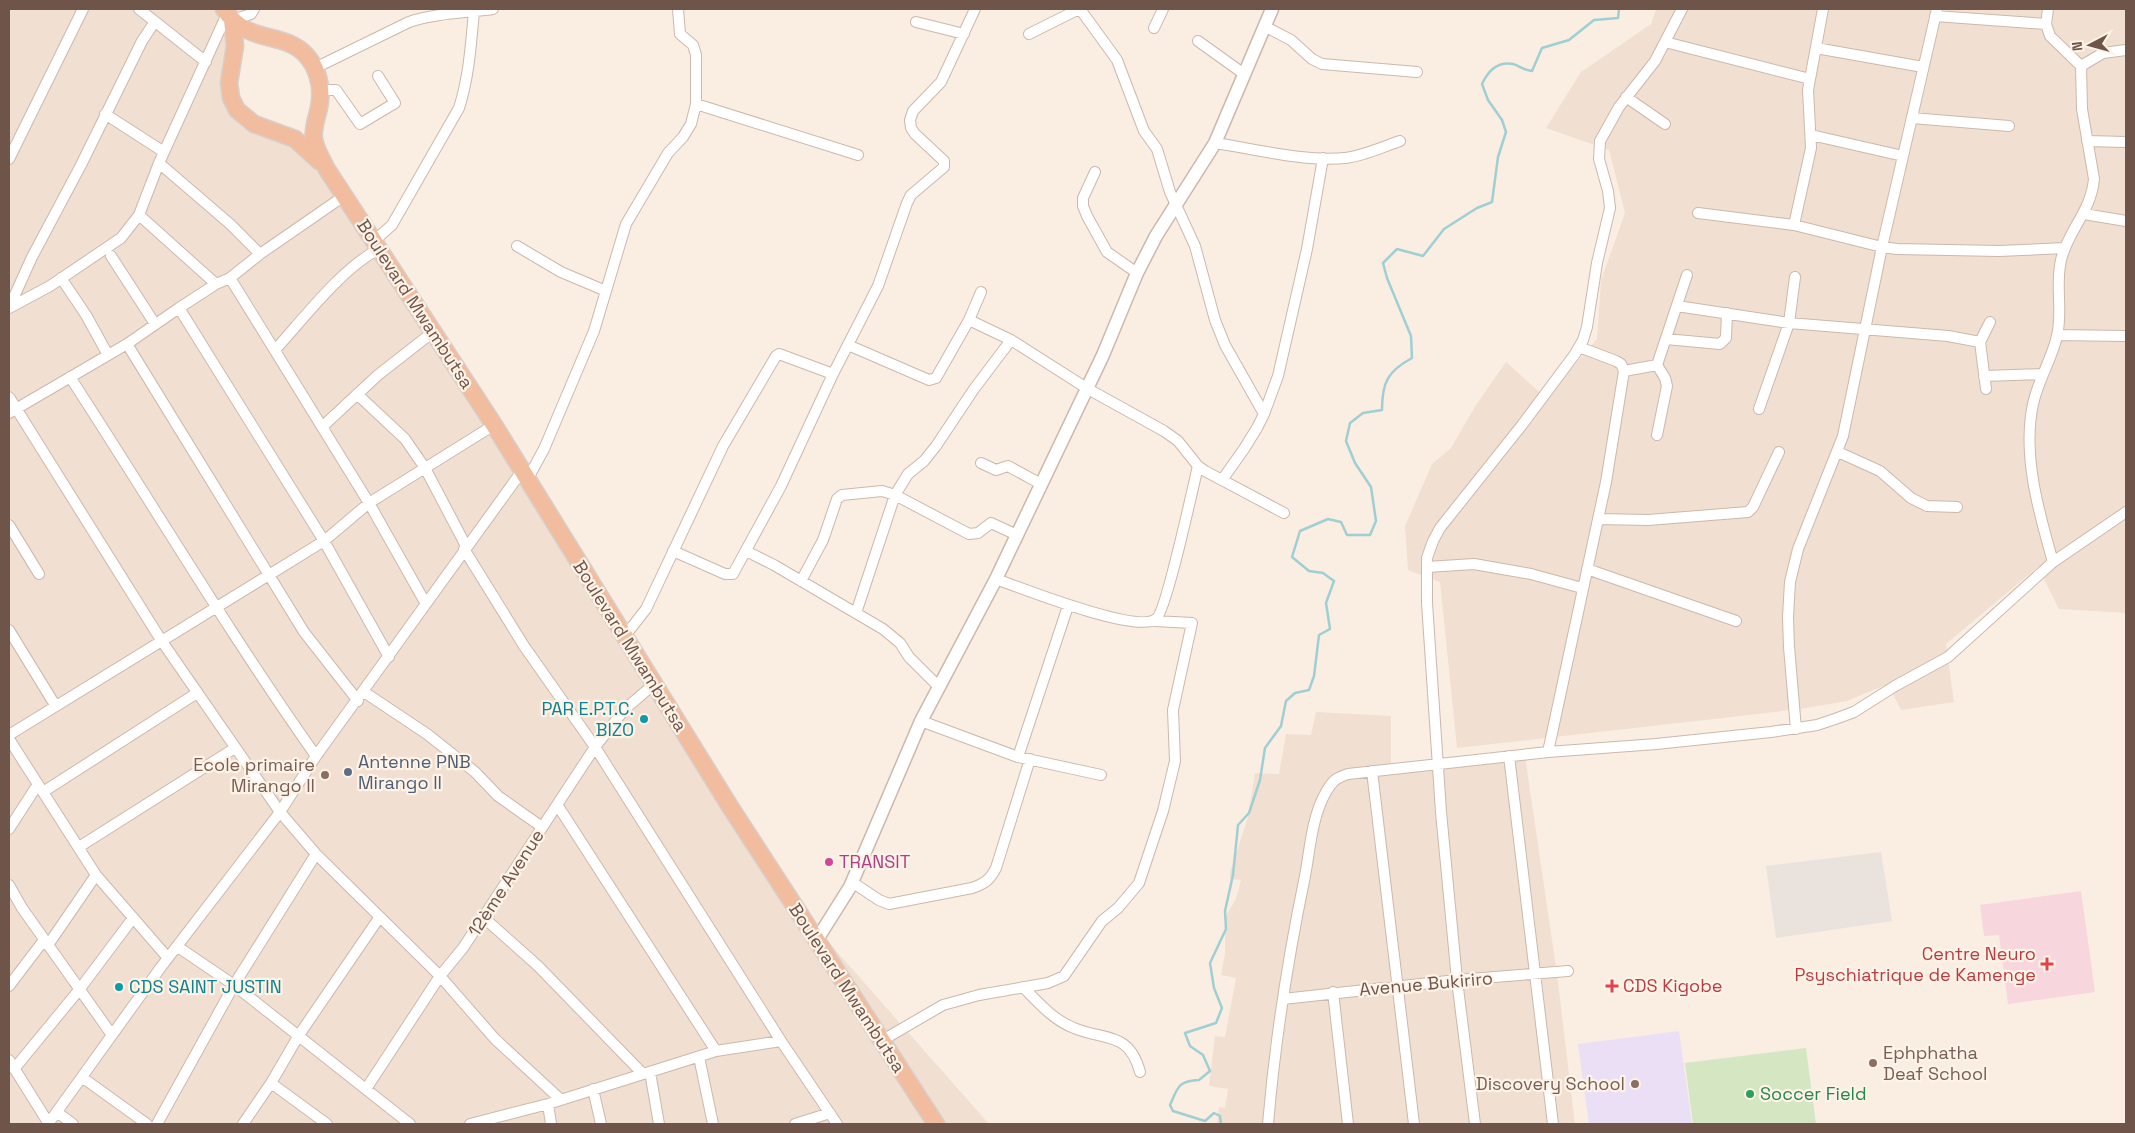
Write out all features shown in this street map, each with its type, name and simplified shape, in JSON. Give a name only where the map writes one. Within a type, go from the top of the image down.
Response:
[{"type":"highway","name":"Boulevard Mwambutsa","points":[[227,14],[256,35],[284,41],[298,48],[306,55],[315,68],[320,90],[314,141],[326,168],[494,425],[624,637],[816,941],[936,1124]]},
{"type":"highway","name":"Boulevard Mwambutsa","points":[[227,14],[235,46],[229,83],[231,98],[237,110],[254,124],[295,140],[326,168]]},
{"type":"street","points":[[10,155],[83,9]]},
{"type":"street","points":[[138,9],[206,62]]},
{"type":"street","points":[[9,308],[61,278],[121,238],[139,215],[159,162],[227,14],[251,14],[254,9]]},
{"type":"street","points":[[415,9],[424,17]]},
{"type":"street","points":[[315,68],[409,22],[424,17],[450,12],[493,9]]},
{"type":"street","points":[[134,918],[79,990],[12,1064],[48,1124],[58,1113],[168,958],[280,812],[316,756],[358,701],[465,548],[544,449],[594,331],[626,224],[668,153],[687,131],[696,104],[696,55],[693,45],[680,34],[678,9]]},
{"type":"street","points":[[673,551],[730,576],[746,551],[781,486],[833,374],[878,286],[911,195],[944,167],[944,161],[940,156],[915,134],[911,128],[910,120],[913,111],[941,82],[975,9]]},
{"type":"street","points":[[1029,34],[1080,9],[1117,60],[1144,131],[1157,149],[1175,204],[1195,246],[1214,320],[1225,345],[1264,414]]},
{"type":"street","points":[[1154,28],[1164,9]]},
{"type":"street","points":[[816,941],[852,882],[921,721],[996,579],[1088,389],[1137,273],[1175,204],[1215,143],[1272,9]]},
{"type":"street","points":[[1475,1124],[1457,980],[1441,812],[1427,603],[1427,568],[1433,541],[1440,528],[1522,425],[1579,347],[1587,327],[1597,263],[1610,208],[1600,159],[1600,141],[1615,112],[1652,66],[1682,9]]},
{"type":"street","points":[[1794,225],[1811,148],[1808,90],[1823,9]]},
{"type":"street","points":[[2048,9],[2047,31],[2054,42],[2076,60],[2080,66],[2081,102],[2094,179],[2093,190],[2084,214],[2073,231],[2061,259],[2058,279],[2058,335],[2033,404],[2030,430],[2030,454],[2053,562]]},
{"type":"street","points":[[275,350],[332,288],[376,245],[392,225],[459,108],[466,88],[474,11]]},
{"type":"street","points":[[1796,729],[1788,640],[1790,582],[1798,549],[1844,436],[1882,247],[1936,12],[2046,24]]},
{"type":"street","points":[[916,22],[964,34]]},
{"type":"street","points":[[9,308],[32,257],[142,42],[154,23]]},
{"type":"street","points":[[1264,26],[1291,40],[1312,59],[1322,64],[1417,72]]},
{"type":"street","points":[[1198,42],[1244,74]]},
{"type":"street","points":[[1665,42],[1810,78]]},
{"type":"street","points":[[1816,48],[1923,67]]},
{"type":"street","points":[[2080,66],[2103,54],[2126,50]]},
{"type":"street","points":[[320,90],[336,90],[360,124],[395,103],[378,76]]},
{"type":"street","points":[[1626,97],[1665,124]]},
{"type":"street","points":[[696,104],[858,155]]},
{"type":"street","points":[[105,114],[164,152]]},
{"type":"street","points":[[1912,118],[2009,126]]},
{"type":"street","points":[[1811,135],[1903,156]]},
{"type":"street","points":[[1215,143],[1323,158],[1356,156],[1400,141]]},
{"type":"street","points":[[2087,141],[2126,142]]},
{"type":"street","points":[[1222,480],[1244,450],[1264,414],[1278,376],[1307,249],[1323,158]]},
{"type":"street","points":[[159,162],[230,224],[260,254]]},
{"type":"street","points":[[1095,172],[1083,198],[1083,206],[1087,216],[1108,252],[1137,273]]},
{"type":"street","points":[[12,411],[127,344],[178,308],[216,284],[230,278],[260,254],[344,196]]},
{"type":"street","points":[[1698,213],[1794,225],[1882,247],[1943,251],[2066,248]]},
{"type":"street","points":[[2084,214],[2126,221]]},
{"type":"street","points":[[139,215],[216,284]]},
{"type":"street","points":[[517,246],[561,272],[606,291]]},
{"type":"street","points":[[111,256],[155,324]]},
{"type":"street","points":[[1657,365],[1687,275]]},
{"type":"street","points":[[1759,409],[1789,322],[1795,277]]},
{"type":"street","points":[[61,278],[86,315],[108,355]]},
{"type":"street","points":[[230,278],[369,504],[426,604]]},
{"type":"street","points":[[848,345],[929,380],[933,380],[936,378],[969,320],[981,292]]},
{"type":"street","points":[[1677,306],[1789,322],[1948,336],[1980,342]]},
{"type":"street","points":[[178,308],[324,541],[389,657]]},
{"type":"street","points":[[1666,339],[1720,344],[1726,338],[1727,313]]},
{"type":"street","points":[[969,320],[1011,340],[1088,389],[1164,431],[1178,441],[1198,466],[1284,513]]},
{"type":"street","points":[[1986,389],[1980,342],[1990,322]]},
{"type":"street","points":[[322,427],[357,394],[433,332]]},
{"type":"street","points":[[2058,335],[2126,336]]},
{"type":"street","points":[[856,613],[895,495],[908,474],[924,461],[936,446],[974,389],[1011,340]]},
{"type":"street","points":[[127,344],[304,632],[358,701]]},
{"type":"street","points":[[1548,752],[1598,519],[1624,371],[1621,364],[1616,361],[1579,347]]},
{"type":"street","points":[[624,637],[646,609],[723,446],[777,355],[833,374]]},
{"type":"street","points":[[1624,371],[1657,365]]},
{"type":"street","points":[[1657,365],[1665,378],[1667,386],[1657,435]]},
{"type":"street","points":[[1984,376],[2043,374]]},
{"type":"street","points":[[70,377],[278,702],[316,756]]},
{"type":"street","points":[[357,394],[405,440],[425,468],[465,548],[524,646],[596,747],[781,1041],[837,1124]]},
{"type":"street","points":[[9,396],[12,411],[161,640],[280,812],[316,854],[440,976],[495,1039],[560,1099]]},
{"type":"street","points":[[9,735],[324,541],[369,504],[494,425]]},
{"type":"street","points":[[1598,519],[1648,520],[1748,512],[1753,507],[1779,452]]},
{"type":"street","points":[[1838,452],[1880,471],[1912,498],[1926,506],[1957,507]]},
{"type":"street","points":[[981,464],[996,470],[1008,466],[1041,484]]},
{"type":"street","points":[[1155,621],[1160,615],[1168,587],[1198,466]]},
{"type":"street","points":[[801,581],[823,540],[838,496],[882,491],[895,495],[969,534],[978,533],[991,523],[1017,535]]},
{"type":"street","points":[[1268,1124],[1273,1072],[1293,934],[1315,823],[1325,794],[1334,779],[1348,774],[1372,771],[1548,752],[1656,744],[1796,729],[1817,725],[1854,712],[1895,686],[1948,658],[2053,562],[2126,512]]},
{"type":"street","points":[[9,525],[39,574]]},
{"type":"street","points":[[746,551],[774,565],[883,629],[900,643],[909,657],[938,687]]},
{"type":"street","points":[[1427,568],[1474,564],[1531,574],[1582,588]]},
{"type":"street","points":[[1587,569],[1736,621]]},
{"type":"street","points":[[881,1041],[943,1006],[979,995],[1048,983],[1064,976],[1102,921],[1118,908],[1139,883],[1163,811],[1175,761],[1173,710],[1192,623],[1155,621],[1147,623],[1127,620],[1068,606],[996,579]]},
{"type":"street","points":[[1018,757],[1068,606]]},
{"type":"street","points":[[9,630],[56,705]]},
{"type":"street","name":"12ème Avenue","points":[[366,1089],[440,976],[463,948],[596,747],[624,710],[654,684]]},
{"type":"street","points":[[9,829],[40,788],[197,692]]},
{"type":"street","points":[[364,692],[433,738],[475,772],[498,796],[542,828]]},
{"type":"street","points":[[921,721],[1018,757],[1101,775]]},
{"type":"street","points":[[9,739],[96,875],[168,958]]},
{"type":"street","points":[[79,847],[235,748]]},
{"type":"street","points":[[1509,756],[1553,1124]]},
{"type":"street","points":[[852,882],[879,900],[889,904],[984,884],[992,878],[996,868],[1030,760]]},
{"type":"street","points":[[1372,771],[1414,1124]]},
{"type":"street","points":[[558,806],[716,1051]]},
{"type":"street","points":[[157,1124],[234,985],[316,854]]},
{"type":"street","points":[[9,986],[46,943],[96,875]]},
{"type":"street","points":[[9,885],[46,943],[112,1035]]},
{"type":"street","points":[[483,917],[538,966],[647,1073],[658,1124]]},
{"type":"street","points":[[243,1124],[271,1083],[299,1035],[379,918]]},
{"type":"street","points":[[178,946],[234,985],[410,1124]]},
{"type":"street","name":"Avenue Bukiriro","points":[[1283,999],[1333,992],[1568,971]]},
{"type":"street","points":[[1022,987],[1047,1012],[1060,1021],[1074,1028],[1123,1043],[1133,1052],[1140,1072]]},
{"type":"street","points":[[1333,992],[1348,1124]]},
{"type":"street","points":[[470,1124],[548,1104],[716,1051],[781,1041]]},
{"type":"street","points":[[699,1057],[713,1124]]},
{"type":"street","points":[[83,1078],[147,1124]]},
{"type":"street","points":[[271,1083],[327,1124]]},
{"type":"street","points":[[594,1089],[601,1124]]},
{"type":"street","points":[[548,1104],[551,1124]]},
{"type":"street","points":[[58,1113],[73,1124]]},
{"type":"street","points":[[795,1124],[830,1113]]},
{"type":"shaded area","points":[[9,9],[224,9],[237,110],[305,146],[831,945],[989,1124],[9,1124]]},
{"type":"shaded area","points":[[1656,9],[2126,9],[2126,613],[2059,609],[2038,567],[1946,644],[1954,702],[1901,710],[1888,684],[1847,701],[1801,709],[1457,748],[1440,582],[1408,570],[1405,526],[1432,464],[1451,448],[1476,405],[1506,362],[1546,398],[1597,339],[1601,280],[1625,213],[1609,150],[1546,128],[1581,72],[1651,24]]},
{"type":"shaded area","points":[[1316,712],[1391,716],[1391,768],[1525,756],[1557,974],[1575,1124],[1217,1124],[1219,1107],[1225,1108],[1228,1089],[1209,1086],[1215,1036],[1225,1037],[1236,978],[1221,975],[1225,954],[1225,917],[1236,899],[1241,880],[1230,879],[1230,872],[1248,817],[1255,773],[1279,774],[1286,734],[1311,735]]},
{"type":"shaded area","points":[[1881,852],[1892,921],[1776,938],[1766,866]]},
{"type":"shaded area","name":"Centre Neuro Psyschiatrique de Kamenge","points":[[2081,891],[2095,992],[2008,1004],[1999,935],[1984,936],[1980,905]]},
{"type":"shaded area","name":"Discovery School","points":[[1679,1031],[1692,1124],[1589,1124],[1578,1044]]},
{"type":"green space","name":"Soccer Field","points":[[1806,1048],[1816,1124],[1693,1124],[1685,1063]]},
{"type":"waterway","points":[[1221,1124],[1220,1116],[1214,1113],[1205,1121],[1173,1111],[1170,1105],[1180,1086],[1187,1082],[1199,1080],[1210,1071],[1203,1055],[1190,1046],[1185,1033],[1216,1023],[1222,1008],[1214,988],[1210,963],[1226,929],[1225,911],[1233,875],[1238,825],[1249,813],[1260,780],[1265,748],[1281,726],[1286,701],[1295,693],[1309,690],[1314,676],[1319,635],[1330,629],[1326,603],[1334,581],[1323,573],[1309,571],[1292,557],[1300,531],[1328,519],[1341,522],[1347,535],[1370,535],[1376,521],[1371,487],[1355,463],[1346,441],[1350,423],[1363,413],[1382,410],[1383,392],[1388,378],[1397,368],[1412,358],[1411,336],[1387,278],[1383,263],[1397,249],[1423,256],[1444,229],[1477,208],[1492,202],[1498,157],[1506,132],[1502,120],[1488,100],[1482,84],[1490,71],[1507,63],[1532,71],[1542,48],[1569,40],[1594,20],[1618,18],[1619,9]]},
{"type":"place","name":"PAR E.P.T.C. BIZO","points":[[644,719]]},
{"type":"place","name":"Antenne PNB Mirango II","points":[[348,772]]},
{"type":"place","name":"Ecole primaire Mirango II","points":[[325,775]]},
{"type":"place","name":"TRANSIT","points":[[829,862]]},
{"type":"place","name":"Centre Neuro Psyschiatrique de Kamenge","points":[[2047,964]]},
{"type":"place","name":"CDS Kigobe","points":[[1612,986]]},
{"type":"place","name":"CDS SAINT JUSTIN","points":[[119,987]]},
{"type":"place","name":"Ephphatha Deaf School","points":[[1873,1063]]},
{"type":"place","name":"Discovery School","points":[[1635,1084]]},
{"type":"place","name":"Soccer Field","points":[[1750,1094]]}]
